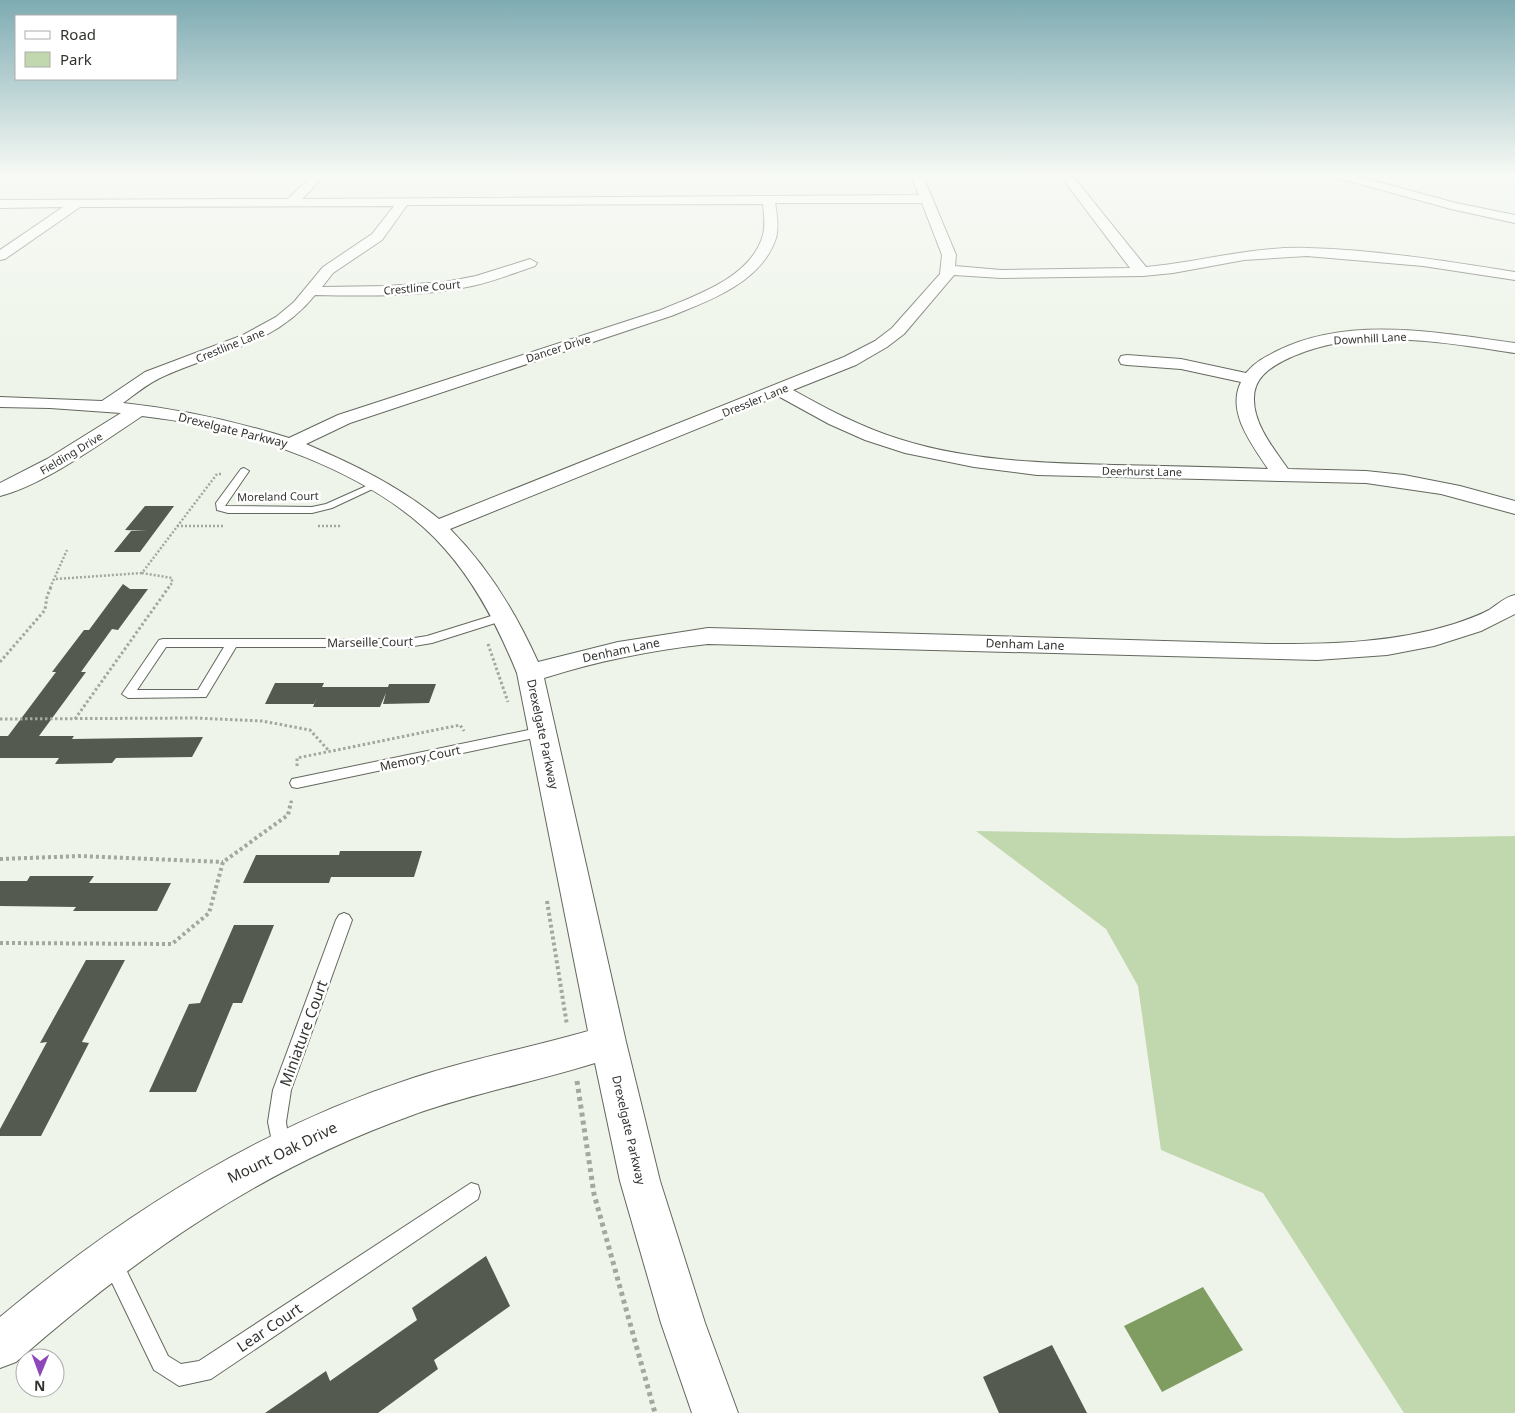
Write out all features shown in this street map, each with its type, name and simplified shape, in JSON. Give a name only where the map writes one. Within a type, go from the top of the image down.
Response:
[{"type":"street","points":[[0,256],[24,240]]},
{"type":"street","name":"Crestline Lane","points":[[106,406],[151,376],[237,344],[271,327],[292,312],[333,266],[373,240]]},
{"type":"street","name":"Dancer Drive","points":[[291,444],[344,419],[666,313],[718,290],[746,269],[763,251],[767,240]]},
{"type":"street","points":[[943,240],[949,255],[949,270],[1001,274],[1143,272],[1251,255],[1300,252],[1423,262],[1515,276]]},
{"type":"street","points":[[1116,240],[1143,272]]},
{"type":"street","name":"Crestline Court","points":[[310,291],[399,290],[440,287],[478,280],[530,263]]},
{"type":"street","name":"Dressler Lane","points":[[437,528],[850,361],[881,344],[898,331],[942,282],[949,270]]},
{"type":"street","name":"Downhill Lane","points":[[1250,379],[1263,365],[1286,352],[1305,345],[1340,338],[1427,337],[1515,348]]},
{"type":"street","points":[[1127,360],[1181,364],[1250,379],[1245,395],[1246,412],[1281,474]]},
{"type":"street","name":"Deerhurst Lane","points":[[779,390],[835,420],[872,436],[925,452],[984,463],[1037,469],[1366,477],[1415,482],[1449,489],[1515,508]]},
{"type":"street","name":"Drexelgate Parkway","points":[[0,402],[106,406],[139,410],[221,424],[291,444],[338,464],[402,502],[437,528],[470,566],[495,628],[530,673],[608,1042],[640,1180],[683,1323],[716,1413]]},
{"type":"street","name":"Fielding Drive","points":[[0,490],[24,480],[55,463],[139,410]]},
{"type":"street","name":"Denham Lane","points":[[530,673],[654,642],[708,636],[1277,652],[1353,652],[1416,643],[1471,627],[1499,614],[1515,602]]},
{"type":"street","name":"Mount Oak Drive","points":[[0,1346],[52,1302],[157,1222],[220,1182],[281,1150],[346,1120],[412,1096],[608,1042]]},
{"type":"lane","name":"Moreland Court","points":[[243,472],[221,503],[220,508],[312,510],[329,506],[376,485]]},
{"type":"lane","name":"Marseille Court","points":[[232,643],[202,694],[128,694],[163,643],[232,643],[408,643],[495,628]]},
{"type":"lane","name":"Memory Court","points":[[297,783],[543,732]]},
{"type":"lane","name":"Miniature Court","points":[[281,1150],[277,1122],[282,1090],[344,920]]},
{"type":"lane","name":"Lear Court","points":[[110,1257],[162,1363],[179,1375],[203,1371],[471,1192]]},
{"type":"path","points":[[142,573],[217,474],[243,472]]},
{"type":"path","points":[[0,662],[45,610],[47,596],[67,550]]},
{"type":"path","points":[[56,579],[142,573],[172,578],[172,583],[75,719]]},
{"type":"path","points":[[495,628],[510,708]]},
{"type":"path","points":[[0,720],[195,718],[262,721],[310,730],[330,752]]},
{"type":"path","points":[[0,859],[81,856],[223,862],[288,815],[297,783],[297,758],[460,725],[473,747]]},
{"type":"path","points":[[0,943],[172,944],[209,913],[223,862]]},
{"type":"path","points":[[580,1099],[594,1194],[655,1413]]},
{"type":"green space","points":[[976,831],[1400,838],[1515,836],[1515,1413],[1404,1413],[1263,1193],[1161,1150],[1138,986],[1106,929]]},
{"type":"shaded area","points":[[1203,1287],[1243,1350],[1162,1392],[1124,1326]]},
{"type":"building","points":[[145,506],[174,506],[140,552],[114,552],[131,531],[147,531],[125,530]]},
{"type":"building","points":[[123,584],[130,589],[148,589],[118,630],[112,629],[81,672],[86,672],[39,736],[74,736],[72,739],[203,737],[192,757],[116,758],[112,763],[55,764],[59,758],[0,758],[0,736],[8,736],[56,672],[52,672],[84,630],[89,630]]},
{"type":"building","points":[[275,683],[324,683],[322,687],[388,687],[389,684],[436,684],[429,703],[383,704],[386,693],[380,707],[313,707],[317,697],[314,704],[265,704]]},
{"type":"building","points":[[340,851],[422,851],[414,877],[331,877],[329,883],[243,883],[256,855],[339,855]]},
{"type":"building","points":[[30,876],[94,876],[89,883],[171,883],[157,911],[73,911],[76,907],[0,906],[0,881],[27,881]]},
{"type":"building","points":[[234,925],[274,925],[242,1003],[233,1003],[196,1092],[149,1092],[189,1004],[200,1003]]},
{"type":"building","points":[[86,960],[125,960],[82,1042],[89,1043],[41,1136],[0,1136],[0,1129],[47,1042],[40,1043]]},
{"type":"building","points":[[486,1256],[510,1306],[434,1360],[438,1369],[378,1413],[265,1413],[326,1371],[330,1381],[417,1320],[412,1308]]},
{"type":"building","points":[[1052,1345],[1087,1413],[999,1413],[983,1377]]}]
